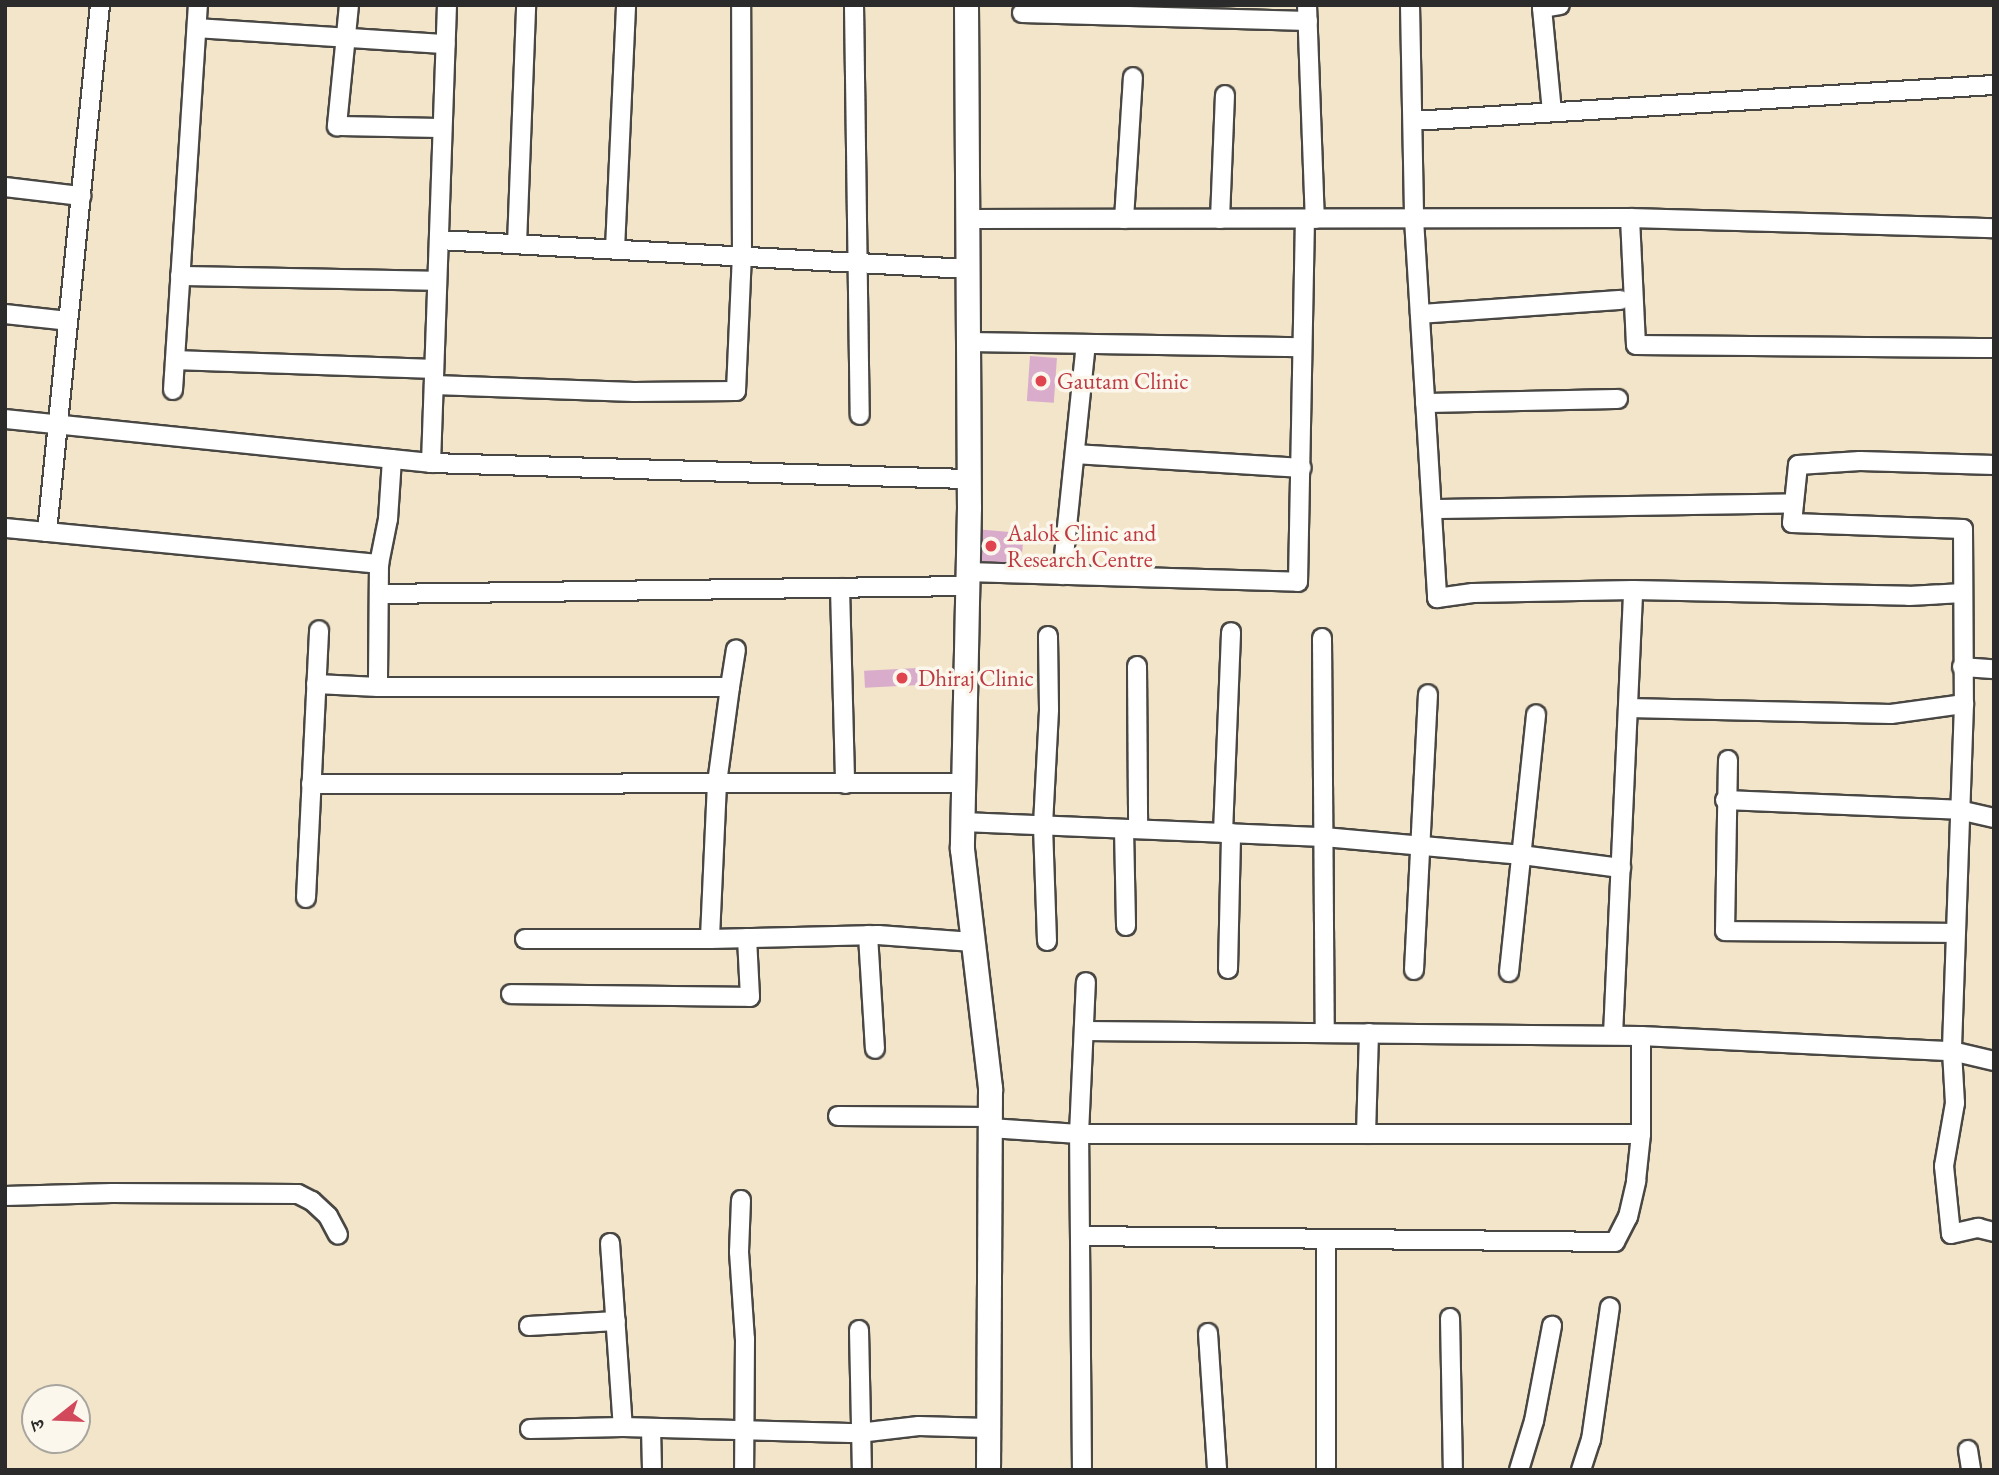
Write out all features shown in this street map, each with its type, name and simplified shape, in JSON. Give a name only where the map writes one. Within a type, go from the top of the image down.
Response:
[{"type":"street","points":[[47,532],[100,5]]},
{"type":"street","points":[[173,390],[198,5]]},
{"type":"street","points":[[349,5],[337,126],[442,128]]},
{"type":"street","points":[[431,463],[447,5]]},
{"type":"street","points":[[517,244],[526,5]]},
{"type":"street","points":[[615,248],[626,5]]},
{"type":"street","points":[[175,360],[634,392],[736,391],[741,254],[741,5]]},
{"type":"street","points":[[854,5],[860,415]]},
{"type":"street","points":[[966,5],[968,479],[962,849],[990,1088],[988,1470]]},
{"type":"street","points":[[1410,5],[1414,219],[1437,598],[1473,593],[1633,590],[1909,596],[1963,593]]},
{"type":"street","points":[[1548,6],[1552,113]]},
{"type":"street","points":[[381,594],[840,587],[1062,575],[1298,582],[1302,347],[1310,219],[1307,13],[1045,9],[1021,13]]},
{"type":"street","points":[[197,28],[345,40],[445,44]]},
{"type":"street","points":[[1124,219],[1133,77]]},
{"type":"street","points":[[1413,121],[1994,85]]},
{"type":"street","points":[[1220,219],[1225,94]]},
{"type":"street","points":[[5,187],[81,195]]},
{"type":"street","points":[[967,219],[1630,218],[1994,228]]},
{"type":"street","points":[[1630,218],[1636,345],[1994,348]]},
{"type":"street","points":[[439,240],[741,254],[858,264],[968,269]]},
{"type":"street","points":[[180,276],[437,281]]},
{"type":"street","points":[[1420,314],[1621,300]]},
{"type":"street","points":[[5,314],[68,321]]},
{"type":"street","points":[[968,342],[1302,347]]},
{"type":"street","points":[[1062,575],[1086,344]]},
{"type":"street","points":[[1425,403],[1618,399]]},
{"type":"street","points":[[5,419],[58,422],[431,463],[968,479]]},
{"type":"street","points":[[1075,454],[1302,468]]},
{"type":"street","points":[[378,687],[381,594],[379,564],[388,519],[392,459]]},
{"type":"street","points":[[1994,465],[1860,461],[1798,465],[1792,523],[1964,529],[1964,704],[1952,1051],[1955,1103],[1944,1166],[1951,1234],[1978,1228],[1994,1231]]},
{"type":"street","points":[[1432,509],[1794,503]]},
{"type":"street","points":[[5,528],[379,564]]},
{"type":"street","points":[[840,587],[845,784]]},
{"type":"street","points":[[1614,1035],[1633,590]]},
{"type":"street","points":[[306,898],[319,630]]},
{"type":"street","points":[[1228,969],[1227,833],[1231,632]]},
{"type":"street","points":[[1047,941],[1043,825],[1049,709],[1048,636]]},
{"type":"street","points":[[1322,638],[1325,1033]]},
{"type":"street","points":[[710,939],[717,783],[736,649]]},
{"type":"street","points":[[1126,926],[1137,666]]},
{"type":"street","points":[[1962,667],[1994,670]]},
{"type":"street","points":[[316,684],[378,687],[730,687]]},
{"type":"street","points":[[1414,971],[1427,694]]},
{"type":"street","points":[[1628,708],[1891,714],[1964,704]]},
{"type":"street","points":[[1509,972],[1536,714]]},
{"type":"street","points":[[1728,760],[1725,932],[1954,933]]},
{"type":"street","points":[[311,784],[964,783]]},
{"type":"street","points":[[1726,800],[1959,810],[1994,818]]},
{"type":"street","points":[[963,822],[1324,837],[1522,855],[1621,868]]},
{"type":"street","points":[[525,939],[747,939],[868,935],[973,942]]},
{"type":"street","points":[[868,935],[875,1049]]},
{"type":"street","points":[[511,994],[750,997],[747,939]]},
{"type":"street","points":[[1082,1470],[1079,1133],[1086,982]]},
{"type":"street","points":[[1084,1031],[1641,1035],[1952,1051],[1994,1061]]},
{"type":"street","points":[[1366,1134],[1369,1033]]},
{"type":"street","points":[[1080,1236],[1615,1242],[1628,1217],[1641,1134],[1641,1035]]},
{"type":"street","points":[[838,1116],[989,1123],[1079,1133],[1641,1134]]},
{"type":"street","points":[[5,1196],[113,1192],[298,1194],[312,1201],[328,1216],[338,1235]]},
{"type":"street","points":[[741,1200],[739,1252],[745,1339],[744,1470]]},
{"type":"street","points":[[1326,1239],[1326,1470]]},
{"type":"street","points":[[610,1243],[623,1427]]},
{"type":"street","points":[[1581,1470],[1591,1440],[1611,1307]]},
{"type":"street","points":[[1450,1318],[1453,1470]]},
{"type":"street","points":[[529,1326],[616,1321]]},
{"type":"street","points":[[1519,1470],[1534,1421],[1552,1326]]},
{"type":"street","points":[[859,1330],[859,1433],[862,1470]]},
{"type":"street","points":[[1208,1333],[1217,1470]]},
{"type":"street","points":[[530,1429],[623,1427],[859,1433],[919,1426],[988,1428]]},
{"type":"street","points":[[651,1428],[652,1470]]},
{"type":"street","points":[[1968,1450],[1971,1470]]},
{"type":"building","points":[[1030,356],[1057,358],[1054,403],[1027,401]]},
{"type":"building","points":[[975,529],[1024,533],[1021,564],[972,560]]},
{"type":"building","points":[[918,668],[919,685],[865,688],[864,671]]},
{"type":"place","name":"Gautam Clinic","points":[[1041,381]]},
{"type":"place","name":"Aalok Clinic and Research Centre","points":[[991,546]]},
{"type":"place","name":"Dhiraj Clinic","points":[[902,678]]}]
